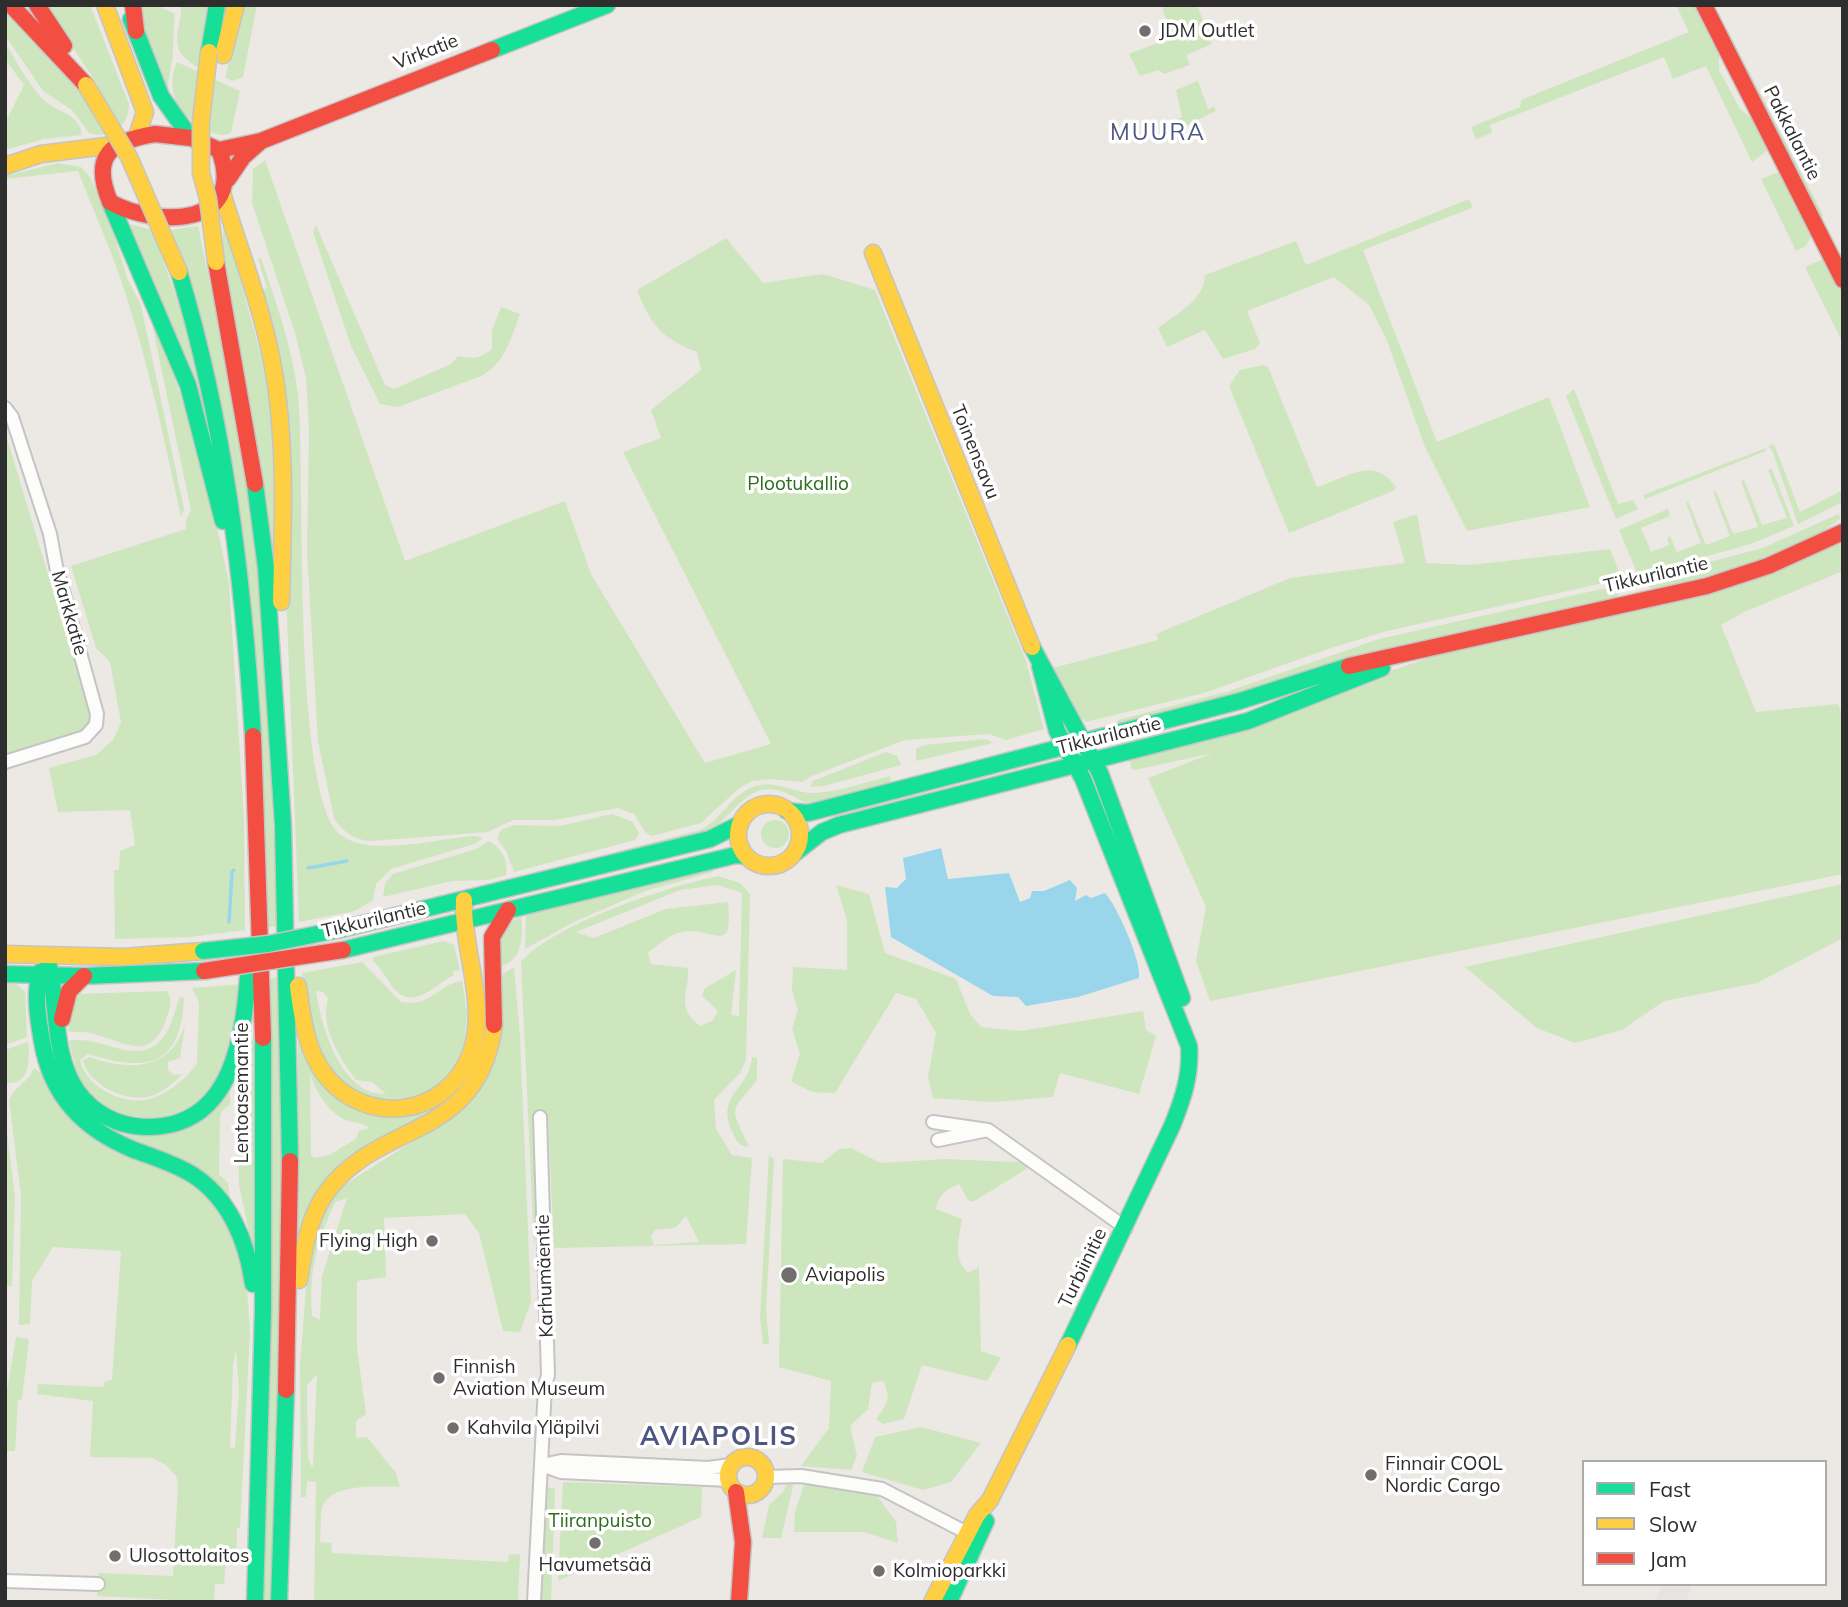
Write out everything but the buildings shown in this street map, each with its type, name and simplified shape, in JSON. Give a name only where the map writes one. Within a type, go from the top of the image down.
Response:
[{"type":"main road","points":[[11,5],[86,85]]},
{"type":"main road","points":[[37,5],[129,156],[179,272],[202,345],[218,414],[238,536],[242,584]]},
{"type":"main road","points":[[105,5],[145,112],[137,136]]},
{"type":"main road","points":[[125,5],[160,101],[169,116],[191,138]]},
{"type":"main road","points":[[133,5],[136,31]]},
{"type":"main road","points":[[216,53],[217,5]]},
{"type":"main road","points":[[236,5],[216,53],[201,121],[201,173],[216,197],[263,319],[278,400],[284,668],[276,713]]},
{"type":"main road","name":"Virkatie","points":[[219,150],[261,141],[607,5]]},
{"type":"main road","name":"Pakkalantie","points":[[1704,5],[1843,280]]},
{"type":"main road","points":[[5,166],[41,154],[114,145],[137,136],[174,134],[219,150],[228,179],[206,210],[177,218],[140,216],[110,202]]},
{"type":"main road","name":"Virkatie","points":[[228,179],[243,157],[261,141]]},
{"type":"main road","points":[[114,145],[102,160],[103,188],[188,386],[242,584]]},
{"type":"main road","points":[[70,152],[101,173]]},
{"type":"main road","points":[[216,197],[216,262],[255,485],[265,566],[276,713],[289,1091],[288,1338],[279,1602]]},
{"type":"main road","name":"Toinensavu","points":[[873,253],[1040,666],[1094,761]]},
{"type":"main road","name":"Tikkurilantie","points":[[787,811],[808,813],[1082,743],[1240,701],[1331,670],[1707,586],[1768,566],[1843,532]]},
{"type":"main road","name":"Lentoasemantie","points":[[242,584],[258,853],[264,1094],[263,1346],[255,1602]]},
{"type":"main road","name":"Tikkurilantie","points":[[795,853],[822,832],[839,825],[1248,721],[1432,647]]},
{"type":"main road","name":"Toinensavu","points":[[1040,666],[1054,723],[1075,766]]},
{"type":"main road","name":"Turbiinitie","points":[[932,1602],[972,1536],[1126,1228],[1189,1078],[1189,1020],[1094,761]]},
{"type":"main road","name":"Turbiinitie","points":[[1075,766],[1189,1046]]},
{"type":"main road","points":[[778,806],[787,811],[794,818],[799,832],[795,853],[783,863],[769,866],[754,862],[746,856],[738,839],[740,824],[756,807],[778,806]]},
{"type":"main road","name":"Tikkurilantie","points":[[5,954],[123,957],[268,944],[342,929],[710,839],[740,824]]},
{"type":"main road","points":[[46,976],[64,1063],[77,1092],[103,1118],[134,1128],[149,1128],[180,1121],[206,1105],[227,1079],[242,1037],[251,894],[258,853]]},
{"type":"main road","name":"Tikkurilantie","points":[[5,974],[84,976],[204,971],[342,950],[736,855],[746,856]]},
{"type":"main road","points":[[464,900],[493,984]]},
{"type":"main road","points":[[284,907],[304,1023],[320,1066],[348,1098],[362,1106],[393,1112],[422,1106],[448,1090],[458,1080],[471,1052],[477,1013],[469,920]]},
{"type":"main road","points":[[288,1338],[307,1233],[318,1204],[352,1164],[439,1119],[466,1095],[477,1077],[491,1042],[495,1015],[492,939],[508,910]]},
{"type":"main road","points":[[47,957],[44,1061],[56,1088],[74,1112],[90,1127],[181,1168],[204,1183],[223,1203],[248,1253],[263,1346]]},
{"type":"main road","points":[[59,1040],[66,998],[84,976]]},
{"type":"main road","points":[[739,1602],[743,1542],[754,1494],[764,1485],[766,1477],[760,1463],[750,1457],[736,1460],[732,1479],[743,1542]]},
{"type":"main road","points":[[732,1479],[754,1494]]},
{"type":"main road","name":"Turbiinitie","points":[[949,1602],[972,1536]]},
{"type":"street","name":"Markkatie","points":[[5,408],[12,417],[50,534],[56,566],[97,714],[96,725],[85,737],[5,762]]},
{"type":"street","name":"Karhumäentie","points":[[534,1602],[545,1386],[548,1375],[540,1117]]},
{"type":"street","points":[[933,1122],[988,1130],[1126,1228]]},
{"type":"street","points":[[938,1140],[988,1130]]},
{"type":"street","points":[[542,1465],[561,1461],[708,1468],[732,1479]]},
{"type":"street","points":[[766,1477],[801,1476],[882,1489],[972,1536]]},
{"type":"street","points":[[5,1581],[98,1584]]},
{"type":"green space","points":[[44,5],[90,5],[129,104],[126,118],[117,129],[97,135],[89,133],[72,110],[43,91],[5,35],[5,9],[98,85]]},
{"type":"green space","points":[[138,5],[157,5],[175,14],[169,99],[156,64]]},
{"type":"green space","points":[[181,5],[209,5],[199,68],[188,61],[178,47]]},
{"type":"green space","points":[[242,5],[257,5],[243,77],[233,81],[225,78]]},
{"type":"green space","points":[[1161,5],[1197,5],[1212,44],[1186,55],[1190,65],[1164,74],[1158,70],[1140,76],[1129,54],[1173,37]]},
{"type":"green space","points":[[1676,5],[1698,5],[1719,51],[1719,70],[1740,109],[1755,121],[1768,150],[1752,162],[1706,66],[1673,79],[1664,57],[1490,125],[1492,133],[1476,139],[1471,127],[1520,107],[1521,100],[1689,32]]},
{"type":"green space","points":[[1727,29],[1823,215],[1821,220],[1737,56]]},
{"type":"green space","points":[[5,43],[38,93],[48,104],[72,117],[80,127],[82,135],[44,139],[5,150],[5,123],[24,85],[5,59]]},
{"type":"green space","points":[[177,62],[240,91],[231,133],[224,135],[208,131],[192,121],[179,107],[173,86]]},
{"type":"green space","points":[[1198,81],[1208,109],[1214,107],[1216,111],[1183,127],[1164,124],[1182,117],[1176,90]]},
{"type":"green space","name":"Plootukallio","points":[[265,160],[405,561],[565,501],[591,574],[705,763],[771,744],[623,452],[661,438],[651,410],[701,370],[697,352],[674,341],[659,329],[637,290],[726,238],[763,283],[823,274],[875,290],[1026,661],[1044,729],[1006,740],[989,734],[905,740],[802,782],[770,779],[752,781],[737,790],[701,823],[652,836],[645,832],[634,814],[618,808],[555,820],[513,820],[488,832],[371,841],[350,834],[334,818],[318,741],[307,552],[309,429],[306,378],[295,333],[252,203],[253,169]]},
{"type":"green space","points":[[58,163],[81,167],[90,177],[111,226],[128,280],[141,305],[184,509],[181,517],[136,328],[116,266],[78,171],[5,179],[5,176]]},
{"type":"green space","points":[[1782,171],[1813,233],[1806,246],[1796,251],[1761,179]]},
{"type":"green space","points":[[1469,199],[1473,207],[1469,209],[1363,250],[1437,442],[1549,397],[1590,507],[1467,531],[1425,447],[1386,338],[1369,305],[1334,277],[1247,311],[1260,343],[1255,349],[1223,359],[1205,330],[1167,347],[1158,328],[1195,299],[1205,275],[1296,241],[1306,265]]},
{"type":"green space","points":[[223,215],[273,400],[275,575],[223,259]]},
{"type":"green space","points":[[129,224],[153,230],[188,332],[215,441]]},
{"type":"green space","points":[[316,225],[385,385],[394,389],[451,364],[458,356],[468,358],[484,355],[492,349],[492,330],[501,307],[520,314],[502,357],[481,376],[398,407],[380,404],[351,346],[313,232]]},
{"type":"green space","points":[[198,226],[238,420],[259,574],[279,926],[268,927],[254,635],[172,230]]},
{"type":"green space","points":[[261,258],[288,343],[296,378],[308,699],[314,761],[325,809],[341,835],[354,842],[369,845],[405,845],[475,836],[483,838],[474,844],[391,869],[376,884],[373,900],[355,911],[299,922],[286,593],[263,289],[267,288],[258,259]]},
{"type":"green space","points":[[1826,260],[1843,293],[1843,343],[1805,267]]},
{"type":"green space","points":[[149,310],[158,325],[206,475],[229,583],[244,818],[245,930],[190,937],[115,939],[114,870],[119,870],[120,851],[135,845],[130,810],[58,812],[49,768],[96,755],[113,740],[121,722],[110,662],[96,648],[71,566],[186,529],[191,510]]},
{"type":"green space","points":[[1263,365],[1268,367],[1317,487],[1369,471],[1387,477],[1396,487],[1393,491],[1289,533],[1229,386],[1240,370]]},
{"type":"green space","points":[[1574,389],[1618,504],[1633,500],[1638,509],[1616,519],[1566,396]]},
{"type":"green space","points":[[5,432],[91,717],[88,726],[81,732],[5,757]]},
{"type":"green space","points":[[1774,444],[1800,512],[1843,490],[1843,502],[1798,524],[1772,450],[1768,447]]},
{"type":"green space","points":[[1766,448],[1766,451],[1645,499],[1643,495]]},
{"type":"green space","points":[[1772,469],[1794,526],[1751,544],[1638,575],[1619,530],[1668,509],[1670,516],[1641,528],[1651,552],[1669,545],[1667,538],[1670,536],[1677,552],[1701,543],[1686,503],[1688,501],[1706,545],[1730,536],[1713,492],[1716,491],[1733,534],[1758,527],[1741,481],[1744,480],[1762,525],[1787,518],[1768,470]]},
{"type":"green space","points":[[1417,514],[1426,563],[1471,565],[1610,549],[1622,579],[1387,631],[1204,693],[1086,722],[1076,714],[1053,668],[1158,640],[1156,634],[1290,578],[1405,563],[1393,522]]},
{"type":"green space","points":[[1838,514],[1841,518],[1809,541],[1760,562],[1654,590],[1640,580],[1763,548]]},
{"type":"green space","points":[[1843,541],[1843,571],[1744,612],[1721,625],[1756,712],[1838,704],[1843,717],[1843,874],[1210,1001],[1196,961],[1206,907],[1148,778],[1213,753],[1135,770],[1131,769],[1130,760],[1443,653]]},
{"type":"green space","points":[[1624,584],[1624,589],[1614,599],[1117,728],[1118,720],[1229,691],[1379,639]]},
{"type":"green space","points":[[986,739],[993,743],[916,761],[916,749],[924,745]]},
{"type":"green space","points":[[886,752],[897,756],[901,765],[824,786],[810,787],[813,781]]},
{"type":"green space","points":[[890,776],[892,784],[807,803],[781,791],[758,791],[706,833],[542,871],[700,830],[740,794],[756,786],[771,785],[815,793],[843,789]]},
{"type":"green space","points":[[612,814],[633,822],[639,833],[635,840],[514,872],[506,851],[497,838],[501,830],[514,825],[560,826]]},
{"type":"green space","points":[[775,820],[785,824],[789,834],[785,844],[775,848],[765,844],[761,834],[765,824]]},
{"type":"green space","points":[[489,841],[503,855],[506,875],[488,880],[452,881],[383,897],[385,883],[393,874],[476,849]]},
{"type":"green space","points":[[711,867],[713,872],[645,891],[574,922],[525,949],[526,914]]},
{"type":"green space","points":[[718,876],[740,883],[750,894],[746,1060],[740,1073],[714,1100],[716,1129],[732,1155],[752,1158],[746,1244],[554,1248],[548,1118],[535,1117],[538,1226],[534,1244],[521,962],[558,934],[584,921],[613,908]],"holes":[[[718,885],[742,893],[739,1016],[731,1015],[736,970],[704,989],[702,996],[718,1011],[712,1021],[700,1026],[692,1019],[685,1005],[688,968],[651,964],[648,953],[681,932],[724,935],[728,930],[728,902],[666,909],[594,938],[576,932],[680,890]],[[686,1216],[699,1242],[654,1245],[651,1236],[655,1230],[675,1228]]]},
{"type":"green space","points":[[1843,884],[1843,938],[1757,983],[1664,1001],[1622,1030],[1575,1043],[1537,1028],[1465,967]]},
{"type":"green space","points":[[836,885],[869,894],[885,953],[956,979],[970,1014],[981,1027],[1020,1031],[1143,1011],[1146,1030],[1156,1036],[1139,1094],[1060,1073],[1053,1097],[993,1102],[933,1098],[928,1077],[936,1033],[916,999],[896,993],[835,1093],[812,1092],[791,1081],[800,1054],[792,1029],[798,1010],[792,991],[793,967],[847,970],[847,920]]},
{"type":"green space","points":[[521,916],[520,946],[513,959],[501,966],[502,937],[508,925]]},
{"type":"green space","points":[[444,941],[454,945],[460,970],[453,971],[454,975],[417,997],[402,995],[394,989],[373,961],[373,957]]},
{"type":"green space","points":[[362,962],[401,1002],[412,1003],[462,981],[467,1013],[463,1062],[426,1097],[363,1099],[326,1065],[308,1009],[302,973]],"holes":[[[316,991],[323,992],[328,998],[326,1009],[329,1031],[343,1061],[356,1080],[372,1082],[386,1094],[370,1092],[345,1072],[328,1039],[323,1022]]]},
{"type":"green space","points":[[514,967],[520,1036],[531,1302],[520,1332],[503,1331],[479,1233],[465,1214],[384,1218],[386,1277],[357,1281],[357,1348],[366,1414],[356,1421],[356,1438],[367,1437],[396,1473],[400,1487],[356,1488],[335,1494],[322,1508],[320,1542],[331,1543],[332,1553],[508,1562],[509,1555],[520,1554],[518,1602],[314,1602],[316,1482],[307,1481],[306,1497],[301,1497],[300,1364],[309,1251],[331,1193],[428,1132],[503,974]],"holes":[[[347,1198],[322,1276],[320,1320],[312,1316],[315,1258],[335,1202]],[[317,1374],[313,1466],[312,1467],[308,1458],[307,1386]]]},
{"type":"green space","points":[[279,977],[282,1174],[273,1602],[262,1602],[269,979]]},
{"type":"green space","points":[[5,982],[18,985],[25,992],[27,1037],[5,1045]]},
{"type":"green space","points":[[242,984],[237,1038],[210,1096],[170,1120],[108,1113],[79,1080],[69,1041],[82,1040],[133,1051],[145,1050],[156,1044],[166,1033],[180,997],[184,998],[176,1039],[168,1051],[157,1059],[143,1063],[127,1063],[88,1054],[80,1060],[84,1070],[98,1086],[118,1097],[139,1100],[164,1093],[182,1080],[197,1063],[199,1003],[192,988]]},
{"type":"green space","points":[[167,991],[170,1007],[167,1017],[153,1041],[144,1045],[135,1046],[90,1033],[68,1031],[76,994]]},
{"type":"green space","points":[[249,1016],[255,1054],[256,1265],[239,1185],[238,1138]]},
{"type":"green space","points":[[298,1017],[344,1100],[459,1096],[353,1158],[298,1252]],"holes":[[[310,1074],[318,1093],[331,1110],[343,1119],[369,1128],[359,1131],[356,1139],[329,1155],[315,1158],[311,1155]]]},
{"type":"green space","points":[[185,1025],[180,1058],[168,1062],[168,1070],[173,1075],[183,1074],[164,1090],[151,1096],[131,1097],[111,1091],[93,1078],[83,1061],[89,1057],[119,1064],[146,1064],[169,1051]]},
{"type":"green space","points":[[28,1042],[29,1056],[24,1076],[14,1083],[6,1083],[5,1050]]},
{"type":"green space","points":[[752,1057],[757,1058],[757,1080],[735,1110],[749,1147],[741,1145],[736,1139],[728,1120],[728,1109],[730,1101],[746,1077]]},
{"type":"green space","points":[[55,1064],[136,1133],[230,1090],[230,1104],[221,1112],[220,1118],[219,1174],[228,1183],[230,1199],[130,1140]]},
{"type":"green space","points":[[34,1068],[220,1207],[246,1275],[250,1331],[240,1528],[237,1528],[236,1563],[226,1562],[224,1584],[215,1584],[214,1602],[97,1596],[98,1573],[173,1576],[178,1483],[176,1476],[166,1465],[153,1458],[90,1457],[93,1401],[37,1394],[38,1384],[103,1387],[105,1381],[112,1380],[121,1251],[53,1247],[32,1281],[30,1324],[19,1325],[21,1196],[9,1100]],"holes":[[[236,1350],[239,1391],[235,1447],[230,1449]]]},
{"type":"green space","points":[[5,1116],[15,1197],[12,1286],[5,1286]]},
{"type":"green space","points":[[851,1148],[881,1163],[945,1159],[1036,1163],[973,1202],[968,1200],[959,1184],[954,1186],[941,1197],[936,1209],[962,1219],[958,1248],[960,1261],[968,1273],[979,1267],[981,1351],[1001,1358],[987,1381],[922,1365],[904,1419],[883,1424],[876,1419],[885,1405],[887,1392],[883,1381],[872,1383],[868,1409],[850,1426],[857,1456],[851,1470],[801,1466],[829,1428],[831,1381],[779,1367],[783,1159],[822,1163],[839,1149]]},
{"type":"green space","points":[[769,1155],[774,1159],[766,1310],[769,1344],[763,1344],[760,1318]]},
{"type":"green space","points":[[16,1337],[29,1339],[22,1399],[18,1400],[15,1451],[5,1451],[5,1402]]},
{"type":"green space","points":[[921,1427],[981,1443],[951,1482],[923,1490],[862,1472],[875,1437]]},
{"type":"green space","name":"Tiiranpuisto","points":[[563,1482],[702,1487],[701,1517],[558,1581]]},
{"type":"green space","points":[[788,1482],[793,1486],[781,1538],[762,1538],[769,1505],[783,1492]]},
{"type":"green space","points":[[804,1485],[840,1485],[876,1494],[896,1522],[898,1543],[864,1532],[794,1532],[795,1512]]},
{"type":"green space","points":[[547,1487],[555,1489],[551,1602],[540,1602]]},
{"type":"water","points":[[941,848],[948,879],[1009,873],[1020,902],[1030,898],[1032,891],[1044,891],[1070,880],[1077,888],[1075,901],[1086,895],[1091,898],[1105,893],[1128,934],[1137,960],[1139,978],[1078,997],[1026,1006],[1018,997],[993,996],[891,937],[885,887],[897,888],[906,879],[903,858]]},
{"type":"waterway","points":[[308,868],[347,861]]},
{"type":"waterway","points":[[229,922],[234,870]]},
{"type":"taxiway","points":[[1670,1602],[1677,1586]]},
{"type":"traffic: fast","points":[[209,52],[217,5]]},
{"type":"traffic: fast","points":[[492,50],[607,5]]},
{"type":"traffic: fast","points":[[131,19],[161,96],[190,137]]},
{"type":"traffic: fast","points":[[110,202],[188,385],[223,521]]},
{"type":"traffic: fast","points":[[179,272],[209,386],[230,502],[244,618],[253,736]]},
{"type":"traffic: fast","points":[[255,484],[266,568],[283,825],[290,1161]]},
{"type":"traffic: fast","points":[[1032,647],[1100,773],[1182,998]]},
{"type":"traffic: fast","points":[[1040,666],[1057,731],[1083,779],[1189,1046],[1185,1087],[1172,1126],[1068,1345]]},
{"type":"traffic: fast","points":[[787,811],[808,813],[1240,701],[1349,666]]},
{"type":"traffic: fast","points":[[795,853],[822,832],[839,825],[1248,721],[1382,668]]},
{"type":"traffic: fast","points":[[342,929],[710,839],[740,824]]},
{"type":"traffic: fast","points":[[343,950],[736,855],[746,856]]},
{"type":"traffic: fast","points":[[203,951],[268,944],[342,929]]},
{"type":"traffic: fast","points":[[47,957],[59,1043],[63,1060],[77,1091],[90,1106],[106,1117],[145,1127],[175,1123],[199,1112],[217,1094],[238,1046],[249,964]]},
{"type":"traffic: fast","points":[[5,974],[84,976],[204,971]]},
{"type":"traffic: fast","points":[[40,972],[37,998],[42,1041],[46,1061],[62,1094],[72,1108],[99,1132],[134,1150],[178,1167],[206,1185],[227,1209],[235,1223],[253,1284]]},
{"type":"traffic: fast","points":[[255,1602],[263,1310],[263,1038]]},
{"type":"traffic: fast","points":[[279,1602],[286,1390]]},
{"type":"traffic: fast","points":[[949,1602],[986,1521]]},
{"type":"traffic: slow","points":[[105,5],[145,112],[137,136]]},
{"type":"traffic: slow","points":[[223,55],[236,5]]},
{"type":"traffic: slow","points":[[209,52],[201,121],[201,173],[208,199],[216,262]]},
{"type":"traffic: slow","points":[[86,85],[129,157],[179,272]]},
{"type":"traffic: slow","points":[[5,166],[41,154],[114,145]]},
{"type":"traffic: slow","points":[[223,196],[262,319],[277,391],[283,481],[281,602]]},
{"type":"traffic: slow","points":[[873,253],[1032,647]]},
{"type":"traffic: slow","points":[[769,804],[791,813],[800,835],[791,857],[769,866],[747,857],[738,835],[747,813],[769,804]]},
{"type":"traffic: slow","points":[[298,986],[306,1033],[314,1056],[326,1076],[343,1093],[363,1103],[384,1108],[406,1108],[426,1102],[445,1090],[460,1074],[471,1053],[475,1034],[476,996],[464,919],[464,900]]},
{"type":"traffic: slow","points":[[5,954],[123,957],[203,951]]},
{"type":"traffic: slow","points":[[299,1280],[311,1224],[326,1193],[347,1169],[372,1152],[424,1126],[448,1110],[468,1091],[484,1063],[494,1025]]},
{"type":"traffic: slow","points":[[932,1602],[977,1515],[990,1500],[1068,1345]]},
{"type":"traffic: slow","points":[[747,1457],[760,1463],[766,1476],[760,1489],[747,1495],[734,1489],[728,1476],[734,1463],[747,1457]]},
{"type":"traffic: jam","points":[[11,5],[86,85]]},
{"type":"traffic: jam","points":[[37,5],[64,46]]},
{"type":"traffic: jam","points":[[133,5],[136,31]]},
{"type":"traffic: jam","points":[[1704,5],[1843,280]]},
{"type":"traffic: jam","points":[[219,150],[261,141],[492,50]]},
{"type":"traffic: jam","points":[[155,134],[191,138],[219,150],[225,175],[221,194],[210,207],[193,215],[151,216],[110,202],[103,173],[108,153],[126,141],[155,134]]},
{"type":"traffic: jam","points":[[228,179],[243,157],[260,142]]},
{"type":"traffic: jam","points":[[216,262],[255,484]]},
{"type":"traffic: jam","points":[[1349,666],[1707,586],[1768,566],[1843,532]]},
{"type":"traffic: jam","points":[[253,736],[263,1038]]},
{"type":"traffic: jam","points":[[494,1025],[492,937],[508,910]]},
{"type":"traffic: jam","points":[[204,971],[343,950]]},
{"type":"traffic: jam","points":[[62,1019],[69,991],[84,976]]},
{"type":"traffic: jam","points":[[286,1390],[290,1161]]},
{"type":"traffic: jam","points":[[736,1492],[743,1542],[739,1602]]},
{"type":"place","name":"JDM Outlet","points":[[1145,31]]},
{"type":"place","name":"Flying High","points":[[432,1241]]},
{"type":"place","name":"Aviapolis","points":[[789,1275]]},
{"type":"place","name":"Finnish Aviation Museum","points":[[439,1378]]},
{"type":"place","name":"Kahvila Yläpilvi","points":[[453,1428]]},
{"type":"place","name":"Finnair COOL Nordic Cargo","points":[[1371,1475]]},
{"type":"place","name":"Havumetsää","points":[[595,1543]]},
{"type":"place","name":"Ulosottolaitos","points":[[115,1556]]},
{"type":"place","name":"Kolmioparkki","points":[[879,1571]]},
{"type":"district","name":"MUURA","points":[[1158,133]]},
{"type":"district","name":"AVIAPOLIS","points":[[719,1437]]}]
